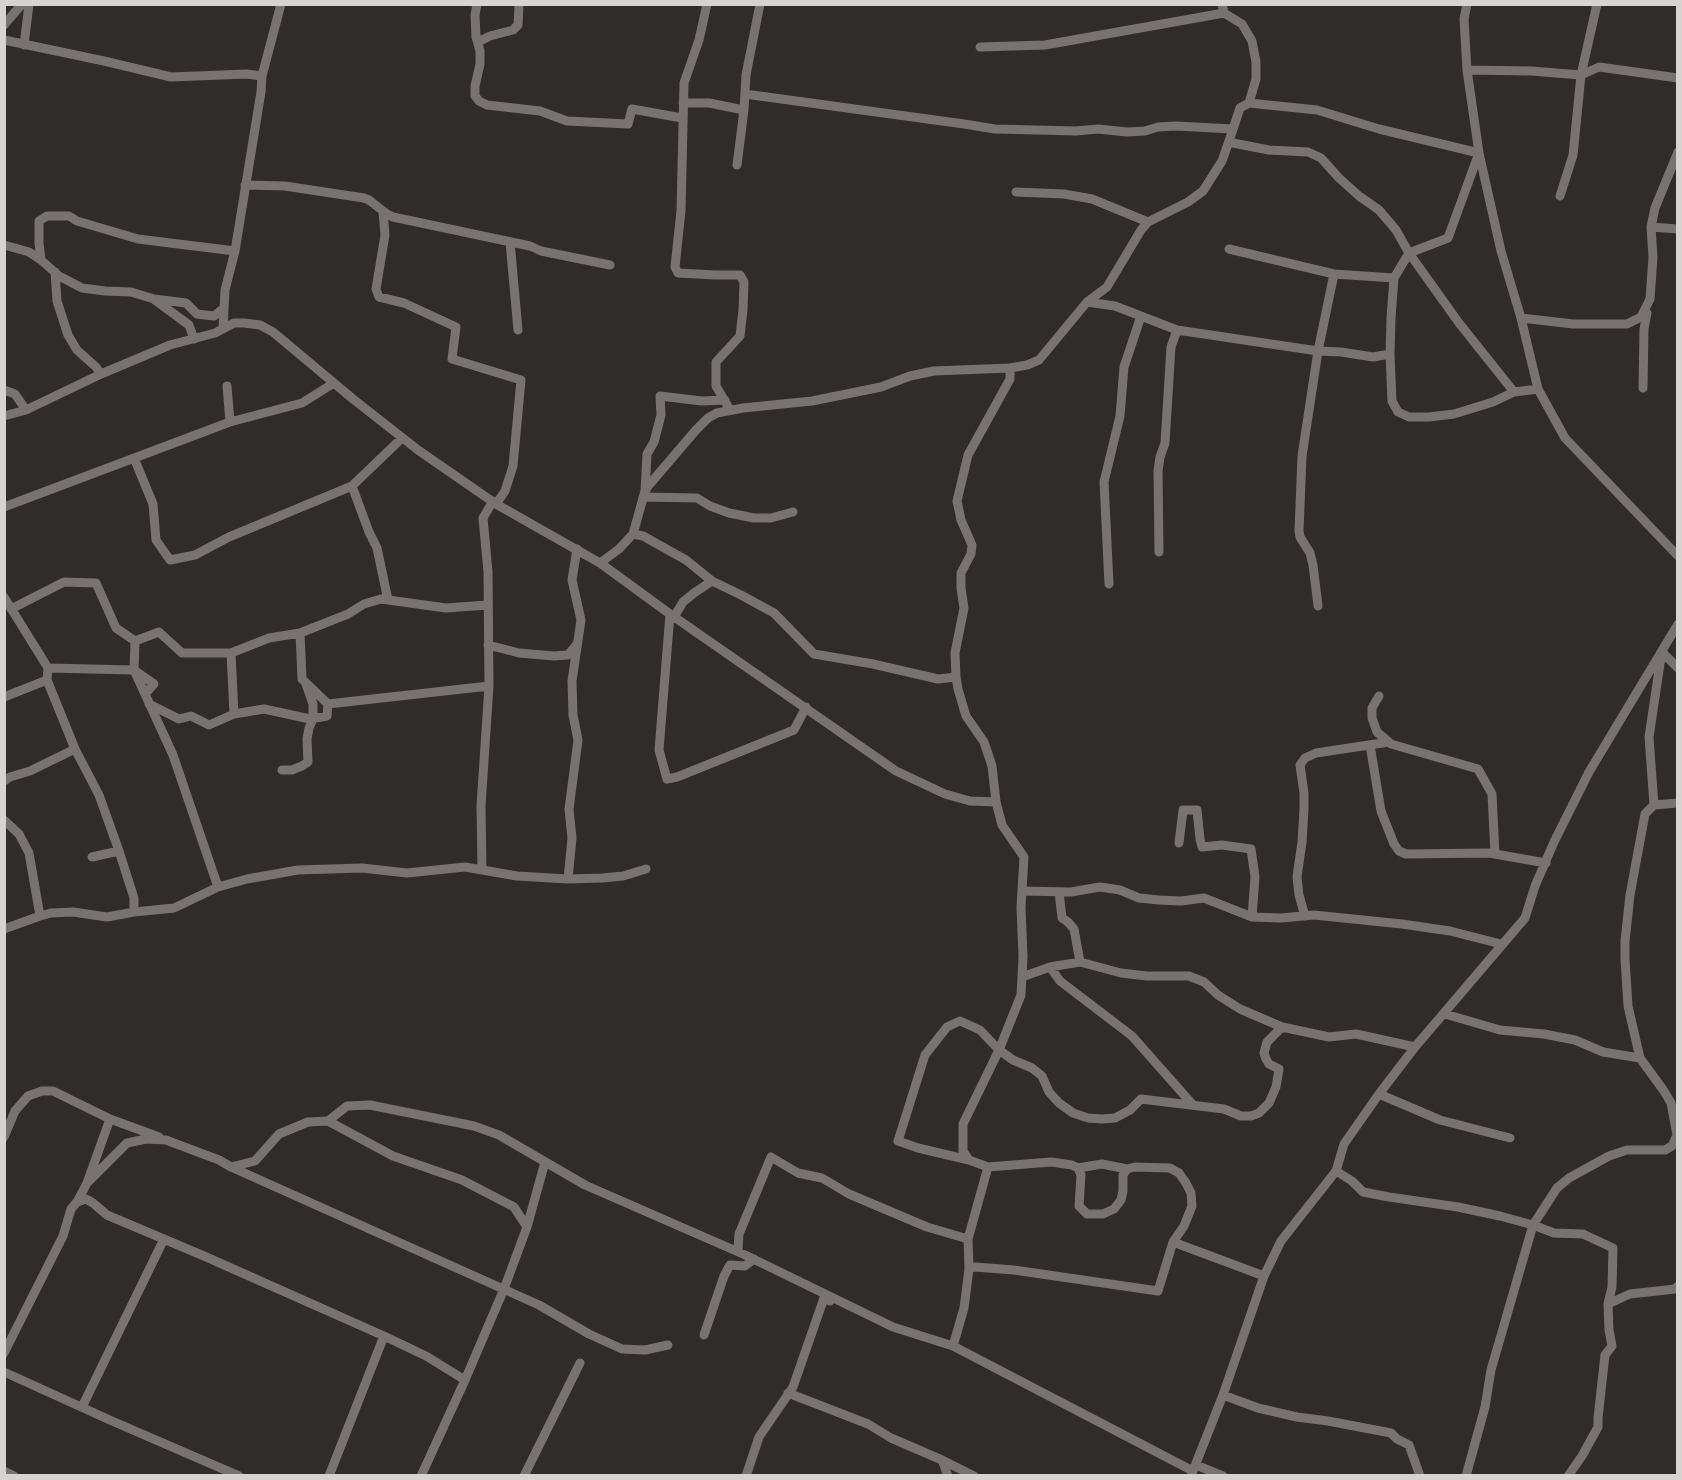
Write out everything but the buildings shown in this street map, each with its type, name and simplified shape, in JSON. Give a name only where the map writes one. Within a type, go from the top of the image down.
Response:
[{"type":"street","points":[[4,25],[22,4]]},
{"type":"street","points":[[24,45],[29,4]]},
{"type":"street","points":[[223,329],[225,290],[235,251],[262,76],[281,4]]},
{"type":"street","points":[[477,4],[476,37],[480,64],[475,96],[479,101],[487,105],[540,111],[567,121],[628,124],[632,109],[682,118]]},
{"type":"street","points":[[478,42],[513,30],[518,25],[519,4]]},
{"type":"street","points":[[707,4],[699,40],[684,83],[681,211],[675,267],[678,273],[740,275],[744,282],[740,336],[716,362],[716,386],[730,410]]},
{"type":"street","points":[[736,165],[746,94],[746,75],[760,4]]},
{"type":"street","points":[[1467,4],[1464,19],[1467,70],[1479,153],[1501,251],[1521,318],[1538,390],[1565,438],[1674,552]]},
{"type":"street","points":[[1560,196],[1573,155],[1581,75],[1597,4]]},
{"type":"street","points":[[980,46],[1045,45],[1223,9],[1242,24],[1252,41],[1256,79],[1249,103]]},
{"type":"street","points":[[4,40],[171,77],[247,74],[262,76]]},
{"type":"street","points":[[1467,70],[1531,71],[1581,75],[1599,67],[1677,78]]},
{"type":"street","points":[[746,94],[995,129],[1076,131],[1098,129],[1127,132],[1176,126],[1233,129]]},
{"type":"street","points":[[683,103],[709,103],[744,110]]},
{"type":"street","points":[[644,494],[702,424],[717,413],[812,401],[881,387],[910,376],[934,371],[1010,368],[1027,366],[1039,360],[1087,302],[1107,287],[1148,222],[1188,202],[1203,191],[1222,161],[1240,108],[1249,103],[1317,110],[1379,129],[1479,153]]},
{"type":"street","points":[[1229,141],[1269,150],[1308,152],[1321,158],[1359,196],[1379,210],[1396,230],[1409,253],[1459,323],[1514,392]]},
{"type":"street","points":[[1643,388],[1644,329],[1650,299],[1653,257],[1651,227],[1655,208],[1677,152]]},
{"type":"street","points":[[1479,153],[1448,238],[1409,253],[1394,278],[1390,318],[1392,401],[1398,412],[1409,417],[1429,417],[1454,414],[1493,402],[1514,392],[1538,390]]},
{"type":"street","points":[[245,184],[285,186],[364,198],[393,217],[530,246],[541,251],[610,264]]},
{"type":"street","points":[[1016,192],[1064,194],[1092,199],[1148,222]]},
{"type":"street","points":[[383,212],[385,235],[376,290],[379,297],[404,303],[456,327],[452,359],[522,380],[513,466],[505,491],[483,518],[488,572],[489,686],[481,806],[482,869]]},
{"type":"street","points":[[41,260],[39,221],[47,216],[69,216],[138,239],[235,251]]},
{"type":"street","points":[[1651,227],[1677,229]]},
{"type":"street","points":[[510,242],[518,330]]},
{"type":"street","points":[[4,245],[28,252],[59,276],[82,288],[131,292],[154,299],[186,303],[197,314],[204,315],[214,316],[224,308]]},
{"type":"street","points":[[1229,249],[1334,274],[1394,278]]},
{"type":"street","points":[[55,272],[57,300],[68,335],[77,350],[101,374]]},
{"type":"street","points":[[1318,606],[1310,553],[1299,531],[1302,456],[1318,351],[1334,274]]},
{"type":"street","points":[[154,299],[189,325],[194,339]]},
{"type":"street","points":[[1521,318],[1573,324],[1627,324],[1641,317],[1650,299]]},
{"type":"street","points":[[1087,302],[1115,306],[1177,330],[1318,351],[1373,357],[1390,354]]},
{"type":"street","points":[[1109,584],[1104,482],[1120,416],[1124,367],[1141,315]]},
{"type":"street","points":[[4,416],[26,410],[101,374],[170,345],[194,339],[234,323],[260,325],[273,332],[402,438],[495,502],[600,563],[672,616],[896,771],[945,794],[970,801],[996,802]]},
{"type":"street","points":[[1159,552],[1158,471],[1165,443],[1171,347],[1177,330]]},
{"type":"street","points":[[969,1160],[963,1151],[963,1124],[999,1050],[1021,995],[1024,857],[1002,825],[996,802],[992,766],[984,742],[966,716],[958,689],[955,653],[964,608],[961,573],[971,554],[972,545],[961,520],[957,501],[968,455],[1010,379],[1010,368]]},
{"type":"street","points":[[4,507],[230,422],[302,404],[334,383]]},
{"type":"street","points":[[227,386],[230,422]]},
{"type":"street","points":[[705,401],[716,386]]},
{"type":"street","points":[[4,390],[15,394],[26,410]]},
{"type":"street","points":[[600,563],[619,549],[633,534],[644,494],[647,454],[654,442],[661,415],[660,396],[705,401],[725,400]]},
{"type":"street","points":[[134,458],[153,504],[156,540],[170,560],[195,555],[229,537],[352,486],[402,438]]},
{"type":"street","points":[[352,486],[377,548],[388,600]]},
{"type":"street","points":[[644,494],[697,498],[729,513],[754,518],[771,518],[793,512]]},
{"type":"street","points":[[633,534],[643,536],[686,560],[712,581],[774,614],[814,654],[873,664],[938,679],[956,677]]},
{"type":"street","points":[[1674,552],[1677,540]]},
{"type":"street","points":[[568,879],[572,838],[569,808],[578,740],[573,715],[572,681],[581,620],[572,580],[577,549]]},
{"type":"street","points":[[712,581],[694,592],[672,616],[659,750],[667,779],[794,730],[806,707]]},
{"type":"street","points":[[11,609],[63,582],[96,583],[116,628],[135,641]]},
{"type":"street","points":[[4,597],[48,668],[47,680],[75,749],[99,795],[119,851],[134,898],[134,912]]},
{"type":"street","points":[[135,641],[159,633],[182,653],[231,653],[269,638],[300,633],[348,614],[364,604],[381,599],[446,608],[487,605]]},
{"type":"street","points":[[1193,1471],[1223,1395],[1264,1276],[1281,1241],[1336,1171],[1344,1144],[1379,1094],[1415,1047],[1524,918],[1554,842],[1589,772],[1677,624]]},
{"type":"street","points":[[149,704],[179,719],[191,716],[208,725],[234,714],[264,709],[313,719],[327,716],[328,704],[302,679],[300,633]]},
{"type":"street","points":[[135,641],[134,670],[173,755],[218,887]]},
{"type":"street","points":[[488,645],[519,653],[554,656],[568,655],[578,642]]},
{"type":"street","points":[[1662,652],[1677,668]]},
{"type":"street","points":[[1654,805],[1649,737],[1662,652]]},
{"type":"street","points":[[231,653],[234,714]]},
{"type":"street","points":[[48,668],[134,670]]},
{"type":"street","points":[[4,697],[47,680]]},
{"type":"street","points":[[282,770],[292,770],[308,762],[307,739],[313,719],[313,704],[306,682]]},
{"type":"street","points":[[328,704],[489,686]]},
{"type":"street","points":[[1379,696],[1372,708],[1372,718],[1377,732],[1389,742],[1478,769],[1492,794],[1495,854]]},
{"type":"street","points":[[1305,916],[1297,878],[1304,809],[1300,765],[1305,758],[1316,753],[1389,742]]},
{"type":"street","points":[[1370,745],[1381,811],[1399,851],[1406,854],[1495,854],[1546,863]]},
{"type":"street","points":[[4,781],[75,749]]},
{"type":"street","points":[[1466,1476],[1485,1407],[1491,1370],[1533,1225],[1557,1188],[1569,1178],[1609,1156],[1627,1150],[1665,1150],[1672,1146],[1677,1135],[1671,1103],[1640,1058],[1628,1005],[1625,941],[1630,896],[1645,814],[1654,805],[1677,803]]},
{"type":"street","points":[[1179,843],[1183,810],[1197,810],[1202,847],[1222,845],[1251,849],[1255,877],[1252,917]]},
{"type":"street","points":[[4,820],[19,834],[30,853],[40,916]]},
{"type":"street","points":[[92,857],[119,851]]},
{"type":"street","points":[[4,929],[40,916],[74,912],[107,917],[174,908],[218,887],[298,870],[362,868],[407,873],[465,867],[517,876],[568,879],[612,877],[646,869]]},
{"type":"street","points":[[1022,891],[1071,892],[1100,887],[1120,890],[1139,898],[1181,902],[1204,898],[1252,917],[1347,918],[1450,931],[1501,944]]},
{"type":"street","points":[[1059,892],[1062,918],[1074,929],[1080,962]]},
{"type":"street","points":[[1022,977],[1050,967],[1080,962],[1130,974],[1189,976],[1204,982],[1218,995],[1240,1009],[1282,1027],[1329,1036],[1356,1034],[1415,1047]]},
{"type":"street","points":[[1050,967],[1060,981],[1132,1036],[1193,1105]]},
{"type":"street","points":[[1444,1014],[1500,1030],[1544,1034],[1575,1040],[1603,1052],[1640,1058]]},
{"type":"street","points":[[969,1269],[975,1267],[1014,1270],[1158,1291],[1173,1242],[1184,1226],[1192,1206],[1191,1193],[1179,1173],[1170,1168],[1135,1167],[1127,1169],[1102,1164],[1078,1168],[1051,1162],[988,1167],[898,1141],[925,1055],[946,1027],[960,1021],[980,1030],[999,1050],[1013,1060],[1032,1068],[1042,1077],[1049,1092],[1059,1103],[1073,1113],[1088,1118],[1115,1118],[1130,1110],[1142,1098],[1224,1109],[1241,1116],[1259,1113],[1269,1103],[1276,1087],[1279,1069],[1269,1064],[1264,1053],[1267,1042],[1282,1027]]},
{"type":"street","points":[[4,1137],[15,1111],[28,1096],[42,1091],[53,1091],[110,1119],[208,1156],[504,1289],[622,1349],[645,1350],[668,1345]]},
{"type":"street","points":[[1664,1091],[1677,1092]]},
{"type":"street","points":[[1379,1094],[1440,1120],[1510,1138]]},
{"type":"street","points":[[328,1121],[346,1106],[370,1105],[484,1128],[585,1185],[738,1251],[893,1327]]},
{"type":"street","points":[[4,1353],[63,1236],[71,1209],[87,1183],[110,1119]]},
{"type":"street","points":[[231,1167],[255,1161],[279,1134],[308,1122],[328,1121],[393,1156],[462,1180],[514,1207],[527,1227]]},
{"type":"street","points":[[87,1183],[127,1143],[146,1139],[166,1140]]},
{"type":"street","points":[[738,1251],[739,1234],[771,1157],[798,1173],[822,1178],[849,1194],[927,1227],[968,1239]]},
{"type":"street","points":[[421,1476],[504,1289],[527,1227],[545,1162]]},
{"type":"street","points":[[953,1346],[964,1308],[969,1269],[968,1239],[988,1167]]},
{"type":"street","points":[[1078,1168],[1081,1175],[1079,1206],[1087,1214],[1103,1214],[1114,1209],[1121,1200],[1123,1174],[1127,1169]]},
{"type":"street","points":[[1336,1171],[1364,1192],[1458,1207],[1533,1225],[1554,1233],[1583,1234],[1613,1248],[1612,1287],[1608,1304],[1612,1346],[1605,1355],[1598,1427],[1568,1476]]},
{"type":"street","points":[[77,1202],[86,1199],[106,1215],[384,1336],[426,1356],[465,1380]]},
{"type":"street","points":[[82,1407],[164,1239]]},
{"type":"street","points":[[1173,1242],[1264,1276]]},
{"type":"street","points":[[704,1335],[730,1265],[745,1266],[754,1259]]},
{"type":"street","points":[[1608,1304],[1630,1294],[1675,1289],[1677,1286]]},
{"type":"street","points":[[746,1476],[759,1437],[796,1378],[824,1298],[893,1327],[953,1346],[1193,1471],[1223,1476]]},
{"type":"street","points":[[329,1476],[384,1336]]},
{"type":"street","points":[[524,1476],[580,1363]]},
{"type":"street","points":[[4,1372],[236,1475]]},
{"type":"street","points":[[788,1393],[868,1424],[891,1438],[942,1460],[959,1473],[974,1476]]},
{"type":"street","points":[[1223,1395],[1258,1408],[1297,1418],[1328,1421],[1391,1433],[1409,1445],[1420,1476]]},
{"type":"street","points":[[942,1460],[948,1476]]},
{"type":"street","points":[[4,1471],[14,1476]]}]
